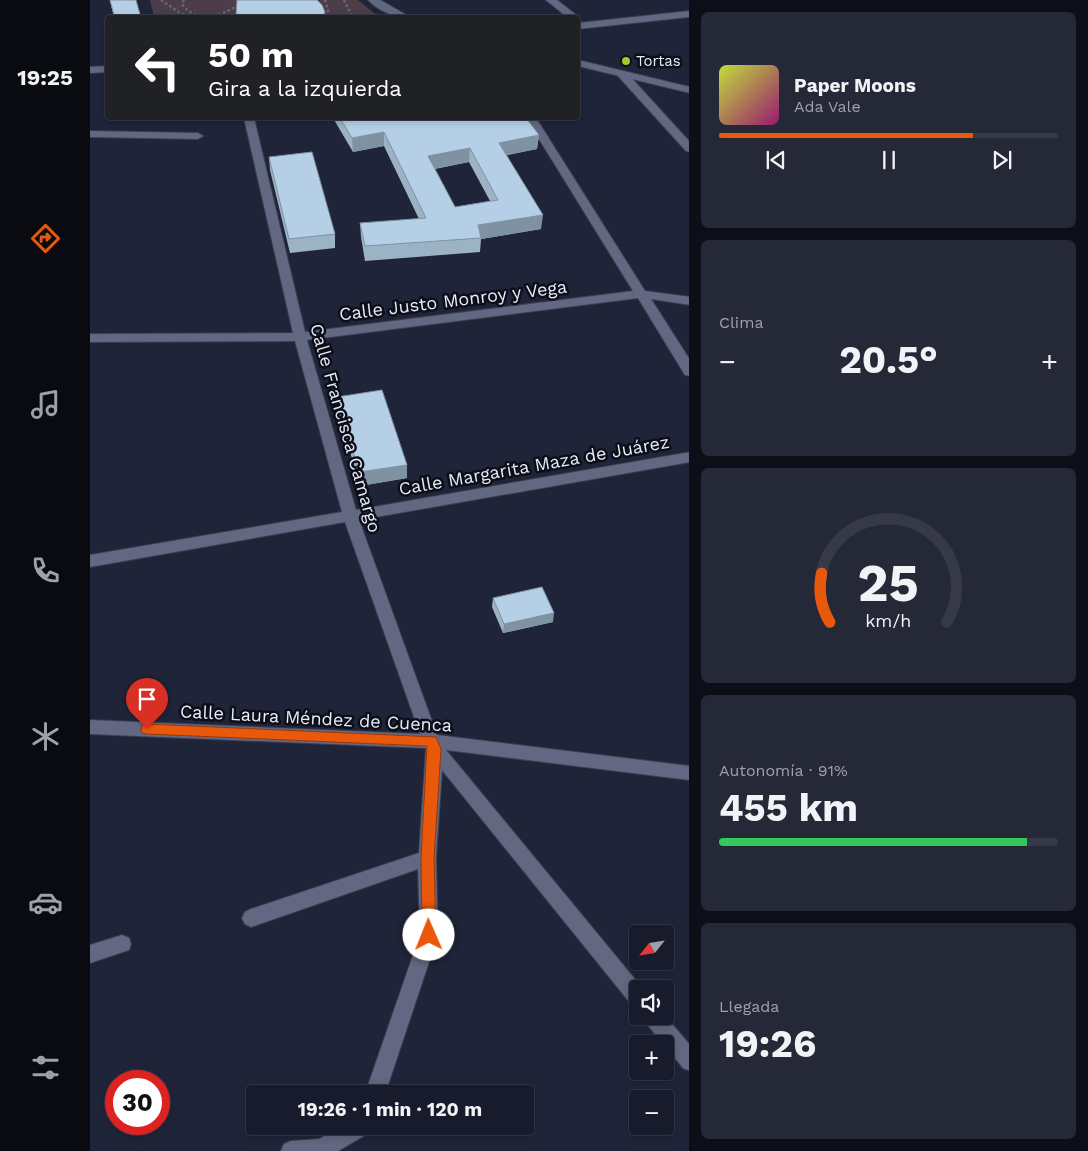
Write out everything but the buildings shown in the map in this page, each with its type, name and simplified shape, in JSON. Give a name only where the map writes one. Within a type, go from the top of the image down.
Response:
[{"type":"street","points":[[373,0],[400,15]]},
{"type":"street","points":[[551,0],[570,15]]},
{"type":"street","points":[[580,22],[689,14]]},
{"type":"street","points":[[580,64],[689,90]]},
{"type":"street","points":[[90,70],[105,68]]},
{"type":"street","points":[[622,74],[689,149]]},
{"type":"street","name":"Calle Francisca Camargo","points":[[249,120],[300,337],[350,515],[433,745]]},
{"type":"street","points":[[532,120],[689,372]]},
{"type":"street","points":[[90,134],[198,136]]},
{"type":"street","name":"Calle Justo Monroy y Vega","points":[[90,338],[300,337],[640,294],[689,301]]},
{"type":"street","name":"Calle Margarita Maza de Juárez","points":[[90,561],[689,457]]},
{"type":"street","name":"Calle Laura Méndez de Cuenca","points":[[90,727],[433,745],[689,774]]},
{"type":"street","points":[[378,1085],[429,935],[427,858],[433,745]]},
{"type":"street","points":[[433,745],[629,986]]},
{"type":"street","points":[[251,918],[427,858]]},
{"type":"street","points":[[90,954],[122,944]]},
{"type":"street","points":[[660,1025],[689,1061]]},
{"type":"street","points":[[291,1151],[320,1149],[346,1135]]},
{"type":"path","points":[[161,0],[186,15]]},
{"type":"path","points":[[184,0],[182,4],[191,14],[197,15]]},
{"type":"path","points":[[220,15],[229,13],[240,3],[240,0]]},
{"type":"path","points":[[325,0],[329,15]]},
{"type":"path","points":[[344,0],[352,15]]},
{"type":"shaded area","points":[[150,0],[358,0],[374,13],[380,15],[154,15]]},
{"type":"place","name":"Tortas","points":[[626,61]]},
{"type":"route","points":[[147,729],[431,741],[435,749],[427,858],[429,935]]}]
